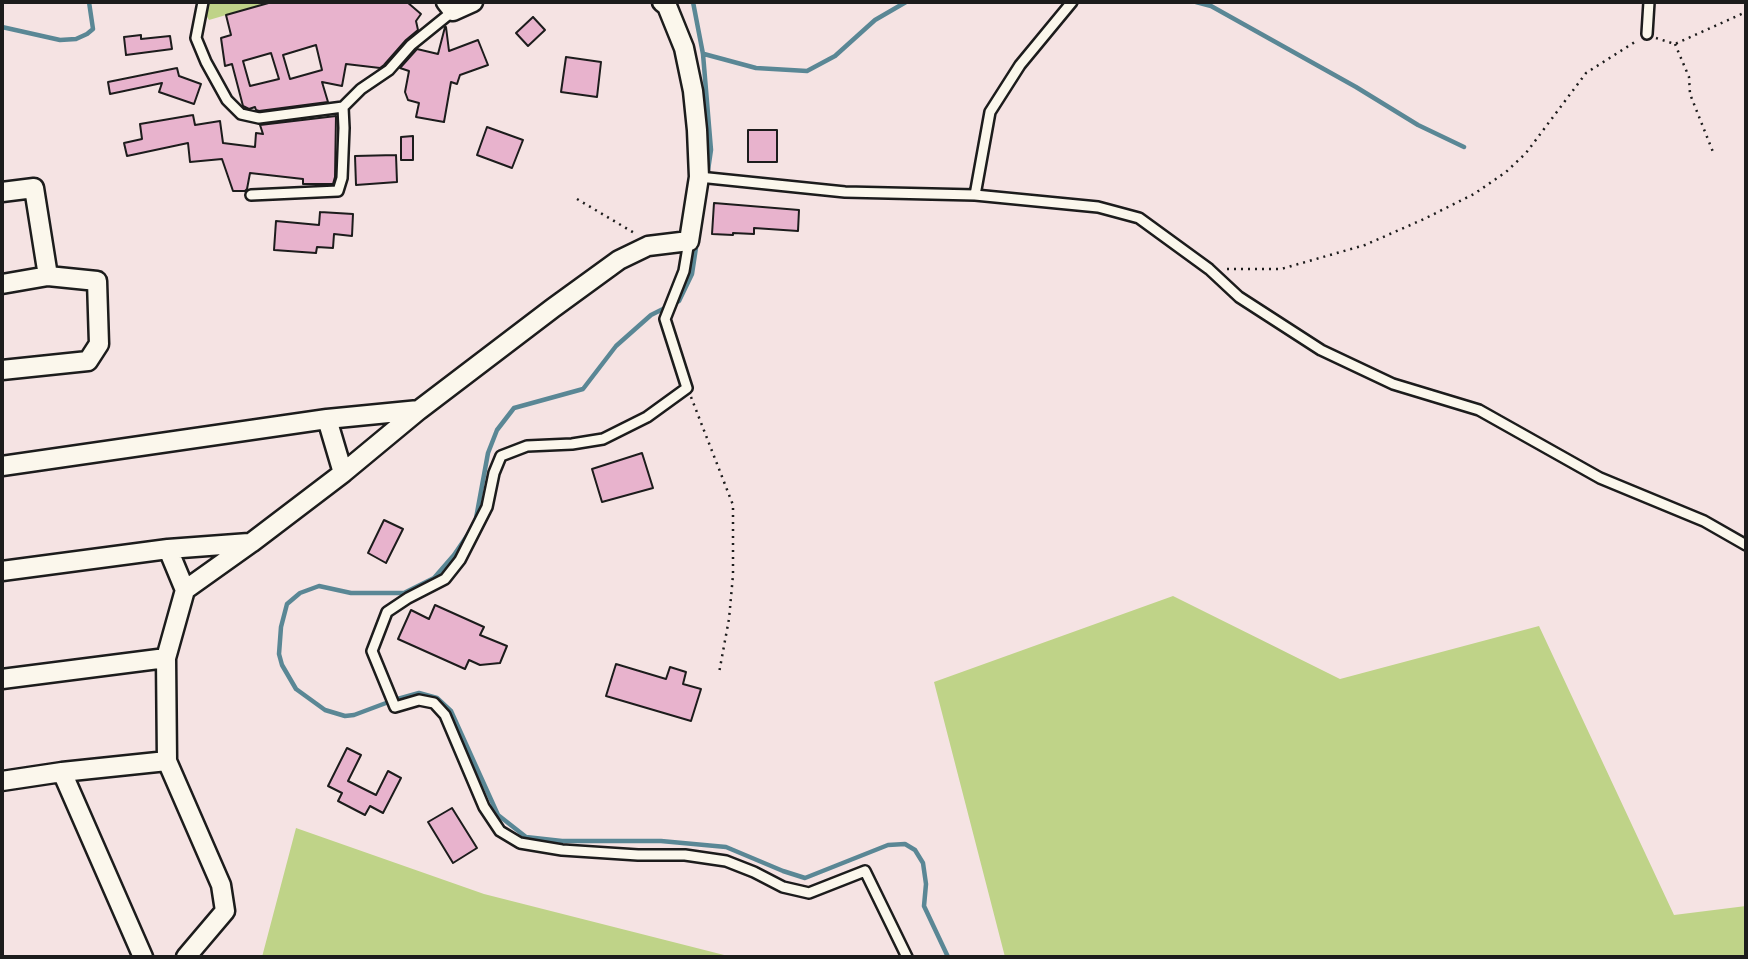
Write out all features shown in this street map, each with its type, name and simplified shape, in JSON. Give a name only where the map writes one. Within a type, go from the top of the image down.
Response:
[{"type":"street","points":[[449,6],[473,2]]},
{"type":"street","points":[[185,590],[343,473],[419,410],[552,308],[619,261],[648,246],[689,241],[699,177],[693,91],[684,48],[667,6],[662,2]]},
{"type":"street","points":[[2,192],[34,188],[48,276]]},
{"type":"street","points":[[2,284],[48,276],[97,281],[99,344],[88,361],[2,370]]},
{"type":"street","points":[[2,466],[327,419],[419,410]]},
{"type":"street","points":[[327,419],[343,473]]},
{"type":"street","points":[[2,571],[168,549],[251,543]]},
{"type":"street","points":[[168,549],[185,590],[166,658],[167,761],[221,885],[225,911],[186,957]]},
{"type":"street","points":[[2,679],[166,658]]},
{"type":"street","points":[[2,781],[167,761]]},
{"type":"street","points":[[62,772],[143,957]]},
{"type":"lane","points":[[203,2],[195,38],[206,62],[227,100],[241,114],[259,118],[343,107],[361,89],[389,70],[449,6]]},
{"type":"lane","points":[[975,195],[990,112],[1020,65],[1072,2]]},
{"type":"lane","points":[[1647,34],[1650,2]]},
{"type":"lane","points":[[251,195],[338,191],[342,178],[343,107]]},
{"type":"lane","points":[[699,177],[845,192],[975,195],[1098,207],[1139,218],[1209,269],[1239,297],[1321,350],[1392,384],[1479,410],[1600,478],[1704,521],[1746,545]]},
{"type":"lane","points":[[689,241],[684,271],[665,319],[687,388],[647,416],[603,439],[572,444],[527,446],[501,456],[486,507],[460,560],[445,579],[387,612],[372,651],[395,707],[419,700],[434,703],[445,715],[484,807],[500,831],[520,844],[562,850],[685,855],[726,861],[783,887],[809,893],[865,871],[907,957]]},
{"type":"path","points":[[1209,269],[1280,269],[1365,245],[1424,219],[1474,194],[1506,172],[1527,153],[1586,73],[1647,34],[1675,44],[1746,12]]},
{"type":"path","points":[[1675,44],[1689,77],[1690,94],[1713,152]]},
{"type":"path","points":[[576,200],[641,238],[648,246]]},
{"type":"path","points":[[687,388],[733,505],[733,575],[729,619],[719,673]]},
{"type":"green space","points":[[209,2],[259,2],[260,5],[209,20],[206,15]]},
{"type":"green space","points":[[1173,596],[1340,679],[1539,626],[1674,915],[1746,906],[1746,957],[1005,957],[934,682]]},
{"type":"green space","points":[[296,828],[484,894],[732,957],[262,957]]},
{"type":"building","points":[[272,2],[407,2],[421,14],[416,21],[418,30],[380,68],[346,64],[342,86],[322,82],[328,102],[259,111],[255,107],[249,109],[243,106],[232,64],[225,66],[221,38],[231,35],[226,15]],"holes":[[[316,45],[322,70],[290,79],[283,55]],[[271,53],[279,79],[250,86],[243,61]]]},
{"type":"building","points":[[533,17],[545,30],[528,46],[516,33]]},
{"type":"building","points":[[445,27],[449,51],[478,40],[488,65],[460,75],[457,84],[451,82],[444,122],[416,117],[419,103],[408,100],[405,92],[409,71],[400,68],[417,49],[438,54]]},
{"type":"building","points":[[141,35],[141,39],[170,36],[172,49],[126,55],[124,37]]},
{"type":"building","points":[[566,57],[601,62],[597,97],[561,92]]},
{"type":"building","points":[[177,68],[179,76],[201,84],[194,104],[159,92],[162,83],[110,94],[108,82]]},
{"type":"building","points":[[193,115],[195,125],[220,121],[223,143],[255,147],[256,133],[263,134],[260,125],[336,116],[333,184],[303,184],[303,179],[250,173],[247,189],[233,191],[222,159],[190,162],[188,143],[127,156],[124,143],[142,139],[140,124]]},
{"type":"building","points":[[487,127],[523,140],[512,168],[477,155]]},
{"type":"building","points":[[748,130],[777,130],[777,162],[748,162]]},
{"type":"building","points":[[413,136],[413,160],[401,160],[401,137]]},
{"type":"building","points":[[396,155],[397,182],[356,185],[355,156]]},
{"type":"building","points":[[714,203],[799,210],[798,231],[754,228],[754,234],[712,234]]},
{"type":"building","points":[[320,212],[353,214],[352,236],[334,234],[333,248],[317,247],[316,253],[274,250],[276,221],[319,225]]},
{"type":"building","points":[[642,453],[653,488],[602,502],[592,469]]},
{"type":"building","points":[[384,520],[403,529],[386,563],[368,553]]},
{"type":"building","points":[[435,605],[484,627],[480,635],[507,646],[500,663],[480,665],[469,660],[465,669],[398,639],[411,610],[429,619]]},
{"type":"building","points":[[616,664],[666,679],[670,667],[686,672],[683,684],[701,689],[691,721],[606,696]]},
{"type":"building","points":[[347,748],[361,755],[348,781],[376,795],[388,771],[401,778],[383,813],[370,806],[365,815],[338,801],[342,793],[328,786]]},
{"type":"building","points":[[452,808],[477,848],[453,863],[428,822]]},
{"type":"waterway","points":[[2,27],[60,40],[76,39],[93,29],[89,2]]},
{"type":"waterway","points":[[693,2],[703,54],[711,150],[707,177]]},
{"type":"waterway","points":[[704,54],[756,68],[807,71],[835,56],[875,20],[906,2]]},
{"type":"waterway","points":[[1196,2],[1211,6],[1418,125],[1464,147]]},
{"type":"waterway","points":[[697,241],[692,274],[679,301],[651,315],[616,346],[583,389],[514,408],[497,430],[488,453],[475,524],[434,578],[404,593],[351,593],[319,586],[300,593],[287,604],[281,627],[279,654],[282,665],[296,689],[325,710],[345,716],[419,693],[437,698],[451,711],[498,815],[526,837],[562,841],[661,841],[726,847],[805,878],[888,845],[905,844],[915,850],[923,863],[926,884],[924,906],[948,957]]}]
